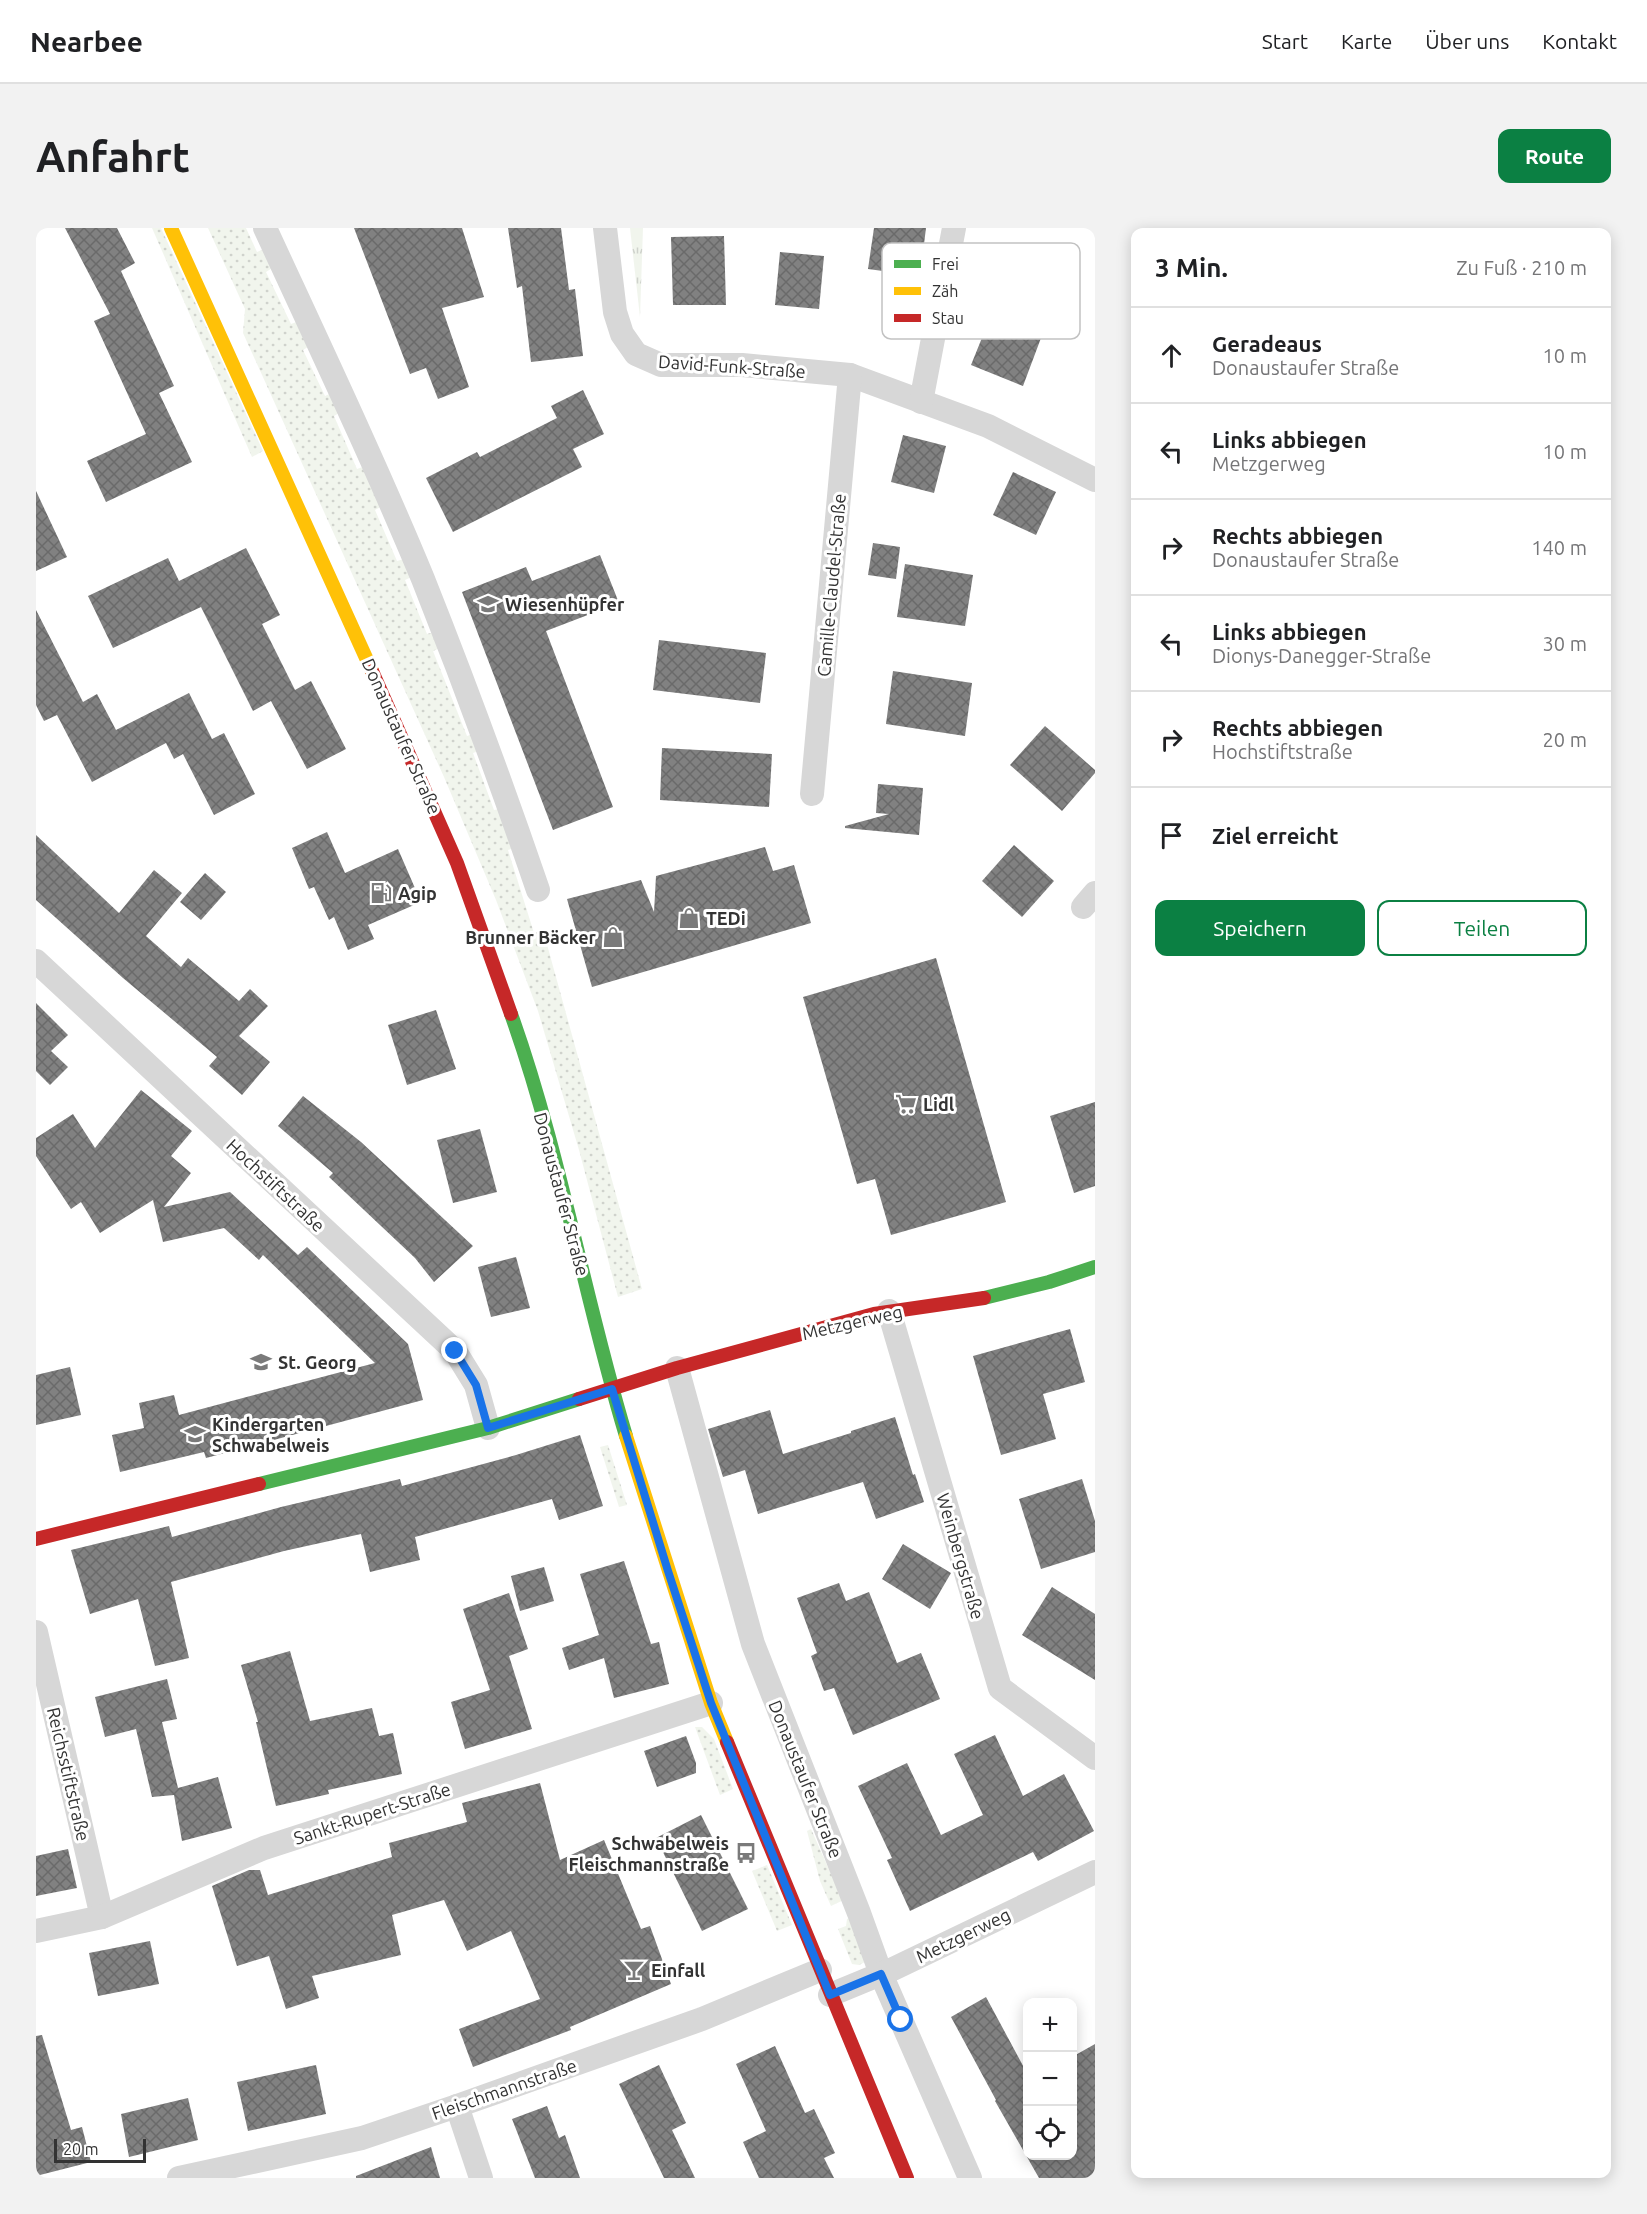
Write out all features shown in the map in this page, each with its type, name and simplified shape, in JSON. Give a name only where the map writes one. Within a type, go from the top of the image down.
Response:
[{"type":"main road","name":"Donaustaufer Straße","points":[[171,228],[273,469],[417,769],[484,932],[521,1041],[552,1151],[612,1389],[711,1703],[907,2178]]},
{"type":"main road","name":"Metzgerweg","points":[[36,1539],[488,1428],[677,1368],[889,1311],[979,1299],[1095,1268]]},
{"type":"street","points":[[265,228],[362,438],[422,578],[476,714],[537,890]]},
{"type":"street","name":"David-Funk-Straße","points":[[605,228],[615,312],[622,334],[636,354],[661,365],[742,365],[850,375],[987,426],[1095,480]]},
{"type":"street","points":[[951,243],[954,228]]},
{"type":"street","points":[[921,402],[933,339]]},
{"type":"street","name":"Camille-Claudel-Straße","points":[[812,794],[850,375]]},
{"type":"street","name":"Hochstiftstraße","points":[[36,962],[455,1351],[476,1385],[488,1428]]},
{"type":"street","name":"Weinbergstraße","points":[[889,1311],[1000,1688],[1095,1758]]},
{"type":"street","name":"Donaustaufer Straße","points":[[677,1368],[753,1644],[881,1974],[970,2178]]},
{"type":"street","name":"Reichsstiftstraße","points":[[36,1632],[102,1917]]},
{"type":"street","name":"Sankt-Rupert-Straße","points":[[36,1931],[102,1917],[264,1848],[711,1703]]},
{"type":"street","name":"Metzgerweg","points":[[830,1995],[881,1974],[1095,1872]]},
{"type":"street","name":"Fleischmannstraße","points":[[179,2178],[235,2173],[362,2138],[702,2019],[820,1970]]},
{"type":"street","points":[[457,2106],[481,2178]]},
{"type":"green space","points":[[152,228],[161,228],[263,451],[252,457]]},
{"type":"green space","points":[[208,228],[246,228],[257,252],[269,247],[277,265],[266,272],[291,324],[302,320],[313,344],[303,350],[325,396],[336,391],[344,410],[334,416],[357,469],[368,465],[386,504],[375,510],[397,561],[408,558],[416,575],[405,580],[427,634],[438,631],[445,646],[433,651],[467,736],[477,733],[484,749],[473,753],[494,810],[504,808],[517,847],[508,850],[534,933],[543,930],[642,1289],[618,1297],[579,1150],[538,1011],[496,900],[444,777],[243,333],[245,309]]},
{"type":"green space","points":[[630,228],[643,228],[640,317]]},
{"type":"green space","points":[[608,1445],[627,1505],[619,1507],[600,1447]]},
{"type":"green space","points":[[695,1727],[702,1727],[714,1739],[733,1789],[720,1795]]},
{"type":"green space","points":[[811,1829],[831,1874],[850,1897],[831,1906],[820,1881],[807,1831]]},
{"type":"green space","points":[[767,1865],[792,1925],[777,1931],[752,1871]]},
{"type":"green space","points":[[857,1915],[865,1962],[859,1965],[852,1964],[838,1929],[846,1926],[847,1919]]},
{"type":"building","points":[[65,228],[117,228],[135,263],[121,271],[174,386],[159,393],[192,462],[106,502],[87,461],[146,434],[94,321],[110,314]]},
{"type":"building","points":[[354,228],[462,228],[484,297],[442,308],[469,387],[438,399],[426,368],[410,374]]},
{"type":"building","points":[[508,228],[561,228],[569,290],[575,289],[583,356],[531,362],[522,286],[517,288]]},
{"type":"building","points":[[874,228],[926,228],[924,243],[882,243],[882,271],[868,269]]},
{"type":"building","points":[[724,236],[726,305],[673,305],[671,237]]},
{"type":"building","points":[[780,252],[824,256],[819,309],[775,305]]},
{"type":"building","points":[[982,339],[1041,339],[1023,386],[971,365]]},
{"type":"building","points":[[583,390],[604,434],[573,449],[582,467],[453,532],[426,478],[477,452],[480,457],[557,418],[551,406]]},
{"type":"building","points":[[903,435],[946,446],[934,493],[891,482]]},
{"type":"building","points":[[1013,472],[1056,492],[1036,535],[993,515]]},
{"type":"building","points":[[36,491],[67,557],[36,571]]},
{"type":"building","points":[[873,543],[900,547],[896,579],[868,575]]},
{"type":"building","points":[[246,548],[280,615],[262,624],[295,690],[311,681],[346,749],[307,769],[271,701],[253,711],[201,607],[113,648],[88,596],[168,558],[179,581]]},
{"type":"building","points":[[600,555],[619,603],[546,631],[613,807],[553,830],[462,592],[526,567],[532,581]]},
{"type":"building","points":[[905,564],[973,575],[965,626],[897,617]]},
{"type":"building","points":[[36,610],[83,702],[97,694],[116,730],[189,693],[212,739],[224,733],[255,794],[214,815],[183,754],[174,759],[166,743],[92,782],[57,715],[44,721],[36,705]]},
{"type":"building","points":[[659,640],[766,653],[760,703],[653,690]]},
{"type":"building","points":[[893,671],[972,683],[965,736],[886,724]]},
{"type":"building","points":[[1045,726],[1095,770],[1095,773],[1062,811],[1010,765]]},
{"type":"building","points":[[662,748],[772,754],[769,807],[660,800]]},
{"type":"building","points":[[878,784],[923,788],[919,835],[845,828],[845,826],[889,814],[876,813]]},
{"type":"building","points":[[327,832],[345,873],[398,849],[421,902],[368,925],[374,939],[348,950],[334,917],[329,920],[314,887],[309,889],[292,848]]},
{"type":"building","points":[[36,835],[119,913],[154,870],[182,893],[146,936],[181,967],[188,958],[239,1001],[250,989],[268,1006],[239,1036],[270,1062],[242,1095],[209,1066],[217,1057],[123,978],[36,900]]},
{"type":"building","points":[[1014,845],[1054,881],[1022,917],[982,881]]},
{"type":"building","points":[[765,847],[773,871],[794,865],[811,923],[592,987],[567,899],[641,880],[654,912],[656,876]]},
{"type":"building","points":[[205,873],[226,892],[201,920],[180,902]]},
{"type":"building","name":"Lidl","points":[[936,958],[1006,1202],[891,1235],[875,1179],[857,1184],[803,997]]},
{"type":"building","points":[[36,1003],[68,1035],[51,1051],[68,1067],[50,1085],[36,1071]]},
{"type":"building","points":[[436,1010],[456,1069],[407,1085],[388,1025]]},
{"type":"building","points":[[141,1090],[192,1131],[171,1156],[191,1173],[164,1207],[230,1192],[298,1255],[307,1247],[408,1344],[423,1400],[206,1458],[204,1452],[120,1472],[112,1435],[144,1428],[139,1403],[174,1395],[179,1415],[375,1363],[263,1255],[259,1260],[224,1228],[163,1242],[153,1200],[100,1233],[81,1202],[71,1209],[36,1156],[36,1138],[73,1114],[95,1148]]},
{"type":"building","points":[[303,1096],[361,1142],[473,1246],[434,1282],[415,1258],[329,1177],[333,1173],[278,1126]]},
{"type":"building","points":[[1095,1102],[1095,1186],[1074,1193],[1050,1116]]},
{"type":"building","points":[[480,1129],[497,1192],[453,1203],[437,1140]]},
{"type":"building","points":[[516,1257],[530,1308],[491,1317],[478,1267]]},
{"type":"building","points":[[1070,1329],[1085,1382],[1043,1394],[1056,1439],[1001,1455],[973,1356]]},
{"type":"building","points":[[70,1367],[81,1415],[36,1425],[36,1375]]},
{"type":"building","points":[[770,1410],[783,1454],[895,1417],[924,1502],[876,1519],[863,1482],[758,1514],[745,1470],[723,1477],[708,1429]]},
{"type":"building","points":[[580,1435],[603,1506],[559,1520],[552,1499],[415,1537],[420,1560],[370,1572],[361,1534],[284,1551],[171,1582],[189,1658],[155,1666],[138,1599],[90,1614],[71,1550],[169,1526],[172,1537],[281,1507],[400,1479],[402,1486]]},
{"type":"building","points":[[1082,1479],[1095,1521],[1095,1552],[1041,1569],[1019,1499]]},
{"type":"building","points":[[903,1544],[951,1573],[930,1609],[882,1579]]},
{"type":"building","points":[[624,1561],[651,1644],[659,1642],[669,1684],[614,1698],[604,1658],[569,1670],[562,1648],[599,1635],[580,1574]]},
{"type":"building","points":[[544,1567],[554,1601],[520,1611],[511,1576]]},
{"type":"building","points":[[839,1583],[846,1601],[869,1592],[897,1663],[921,1653],[940,1699],[853,1735],[834,1688],[824,1691],[811,1656],[817,1653],[797,1598]]},
{"type":"building","points":[[1052,1587],[1095,1614],[1095,1680],[1022,1635]]},
{"type":"building","points":[[509,1593],[528,1649],[509,1656],[532,1729],[465,1749],[451,1702],[490,1690],[463,1609]]},
{"type":"building","points":[[290,1651],[310,1721],[372,1708],[379,1736],[393,1733],[402,1774],[328,1790],[329,1794],[276,1806],[256,1722],[258,1722],[241,1665]]},
{"type":"building","points":[[167,1679],[177,1719],[162,1722],[178,1788],[218,1777],[232,1828],[182,1841],[174,1795],[152,1797],[136,1729],[105,1737],[95,1697]]},
{"type":"building","points":[[995,1735],[1023,1796],[1064,1774],[1094,1831],[1038,1861],[1033,1852],[910,1911],[887,1860],[892,1858],[858,1786],[907,1763],[941,1835],[983,1815],[954,1754]]},
{"type":"building","points":[[686,1736],[696,1763],[696,1773],[657,1787],[644,1751]]},
{"type":"building","points":[[540,1783],[560,1860],[604,1840],[641,1929],[650,1926],[671,1984],[570,2027],[571,2030],[473,2067],[459,2029],[540,1999],[511,1931],[467,1951],[444,1900],[392,1915],[401,1955],[312,1976],[319,1998],[286,2009],[269,1956],[237,1966],[212,1886],[249,1870],[260,1870],[268,1895],[392,1857],[389,1843],[467,1822],[462,1803]]},
{"type":"building","points":[[701,1815],[748,1909],[702,1931],[656,1838]]},
{"type":"building","points":[[68,1849],[77,1888],[36,1896],[36,1856]]},
{"type":"building","points":[[150,1941],[159,1984],[98,1996],[89,1953]]},
{"type":"building","points":[[986,1997],[1023,2066],[1023,2150],[995,2101],[951,2017]]},
{"type":"building","points":[[42,2035],[71,2130],[82,2127],[91,2162],[36,2176],[36,2036]]},
{"type":"building","points":[[1095,2044],[1095,2178],[1039,2178],[1029,2160],[1077,2160],[1077,2054]]},
{"type":"building","points":[[775,2046],[805,2113],[814,2109],[835,2153],[824,2158],[834,2178],[759,2178],[743,2142],[766,2131],[736,2064]]},
{"type":"building","points":[[316,2065],[326,2114],[248,2131],[237,2082]]},
{"type":"building","points":[[659,2065],[686,2123],[672,2130],[695,2178],[664,2178],[619,2084]]},
{"type":"building","points":[[188,2098],[198,2140],[129,2157],[121,2114]]},
{"type":"building","points":[[547,2106],[559,2138],[565,2135],[580,2178],[535,2178],[512,2119]]},
{"type":"building","points":[[431,2147],[440,2178],[356,2178],[356,2176]]},
{"type":"traffic: fast","points":[[511,1014],[544,1118],[597,1331],[626,1436]]},
{"type":"traffic: fast","points":[[984,1298],[1049,1282],[1095,1267]]},
{"type":"traffic: fast","points":[[259,1484],[488,1428],[579,1399]]},
{"type":"traffic: slow","points":[[171,228],[372,671]]},
{"type":"traffic: slow","points":[[626,1436],[711,1703],[727,1742]]},
{"type":"traffic: jam","points":[[372,671],[457,863],[511,1014]]},
{"type":"traffic: jam","points":[[579,1399],[677,1368],[874,1314],[984,1298]]},
{"type":"traffic: jam","points":[[36,1539],[259,1484]]},
{"type":"traffic: jam","points":[[727,1742],[907,2178]]},
{"type":"place","name":"Wiesenhüpfer","points":[[488,604]]},
{"type":"place","name":"Agip","points":[[381,893]]},
{"type":"place","name":"TEDi","points":[[689,918]]},
{"type":"place","name":"Brunner Bäcker","points":[[613,937]]},
{"type":"place","name":"Lidl","points":[[906,1104]]},
{"type":"place","name":"St. Georg","points":[[261,1362]]},
{"type":"place","name":"Kindergarten Schwabelweis","points":[[195,1434]]},
{"type":"place","name":"Schwabelweis Fleischmannstraße","points":[[746,1853]]},
{"type":"place","name":"Einfall","points":[[634,1970]]},
{"type":"route","points":[[455,1351],[476,1385],[488,1428],[612,1389],[711,1703],[830,1995],[881,1974],[901,2020]]}]
